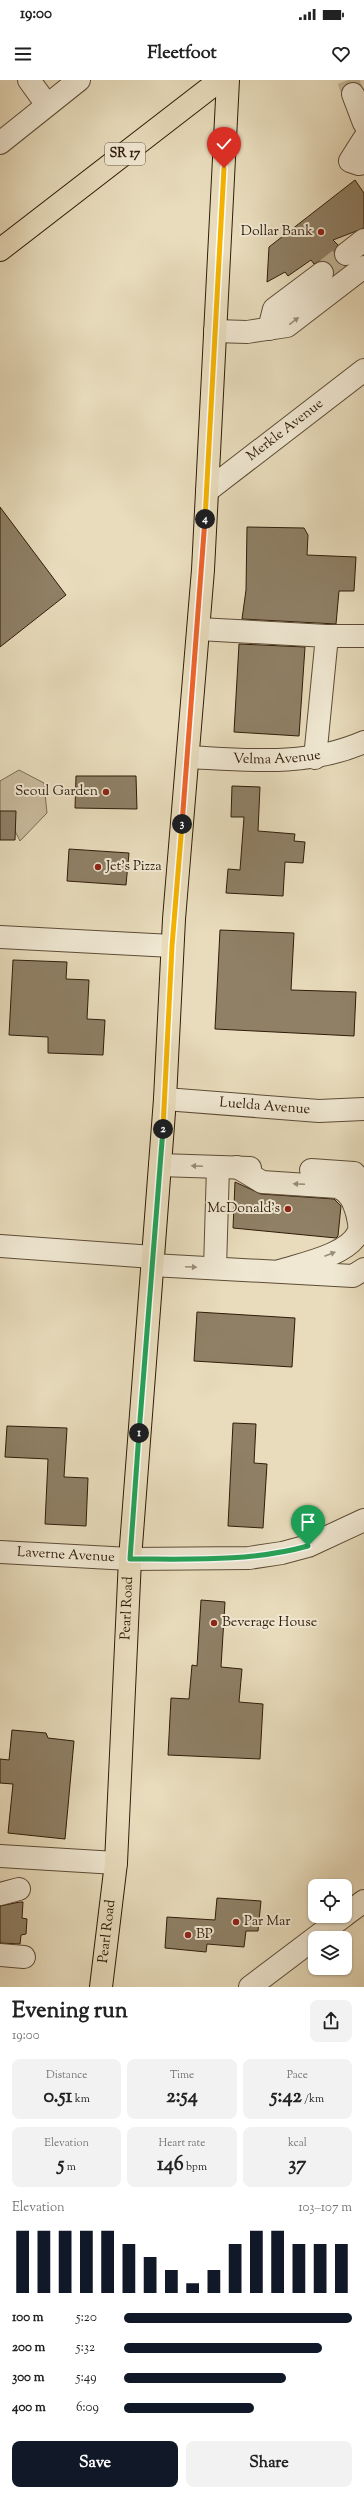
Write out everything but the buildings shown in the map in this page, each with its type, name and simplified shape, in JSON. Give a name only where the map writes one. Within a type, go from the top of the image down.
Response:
[{"type":"main road","name":"SR 17","points":[[2,246],[220,80]]},
{"type":"main road","name":"Pearl Road","points":[[101,1987],[116,1863],[130,1559],[165,1099],[172,946],[198,629],[207,491],[228,80]]},
{"type":"street","points":[[29,80],[47,105]]},
{"type":"street","points":[[0,143],[79,80]]},
{"type":"street","points":[[353,94],[364,123]]},
{"type":"street","points":[[357,162],[364,138]]},
{"type":"street","points":[[346,254],[364,240]]},
{"type":"street","points":[[215,331],[247,332],[286,326],[364,267]]},
{"type":"street","points":[[269,329],[274,309],[322,273]]},
{"type":"street","name":"Merkle Avenue","points":[[207,491],[364,370]]},
{"type":"street","points":[[198,629],[327,636],[364,636]]},
{"type":"street","points":[[315,758],[327,636]]},
{"type":"street","name":"Velma Avenue","points":[[188,757],[287,761],[315,758],[364,742]]},
{"type":"street","points":[[0,937],[172,946]]},
{"type":"street","name":"Luelda Avenue","points":[[165,1099],[319,1111],[364,1109]]},
{"type":"street","points":[[160,1165],[354,1173],[361,1180],[364,1192]]},
{"type":"street","points":[[215,1268],[228,1167]]},
{"type":"street","points":[[228,1167],[262,1182],[338,1186],[346,1191],[353,1201],[359,1221],[358,1233],[350,1245],[333,1253],[280,1271]]},
{"type":"street","points":[[0,1246],[215,1268],[353,1276],[364,1269]]},
{"type":"street","name":"Laverne Avenue","points":[[0,1552],[130,1559],[249,1558],[282,1553],[308,1546],[364,1520]]},
{"type":"street","points":[[0,1856],[116,1863]]},
{"type":"street","points":[[352,1910],[364,1901]]},
{"type":"street","points":[[250,1987],[336,1923]]},
{"type":"street","points":[[0,1955],[24,1957]]},
{"type":"shaded area","points":[[19,770],[44,783],[47,813],[20,841],[14,829],[0,815],[0,781]]},
{"type":"tunnel","points":[[348,80],[353,94]]},
{"type":"tunnel","points":[[322,273],[346,254]]},
{"type":"place","name":"Dollar Bank","points":[[321,232]]},
{"type":"place","name":"Seoul Garden","points":[[106,792]]},
{"type":"place","name":"Jet's Pizza","points":[[98,867]]},
{"type":"place","name":"McDonald's","points":[[288,1209]]},
{"type":"place","name":"Beverage House","points":[[214,1623]]},
{"type":"place","name":"Par Mar","points":[[236,1922]]},
{"type":"place","name":"BP","points":[[188,1935]]},
{"type":"route","points":[[224,168],[203,570],[174,919],[165,1099],[130,1559],[249,1558],[282,1553],[308,1546]]}]
